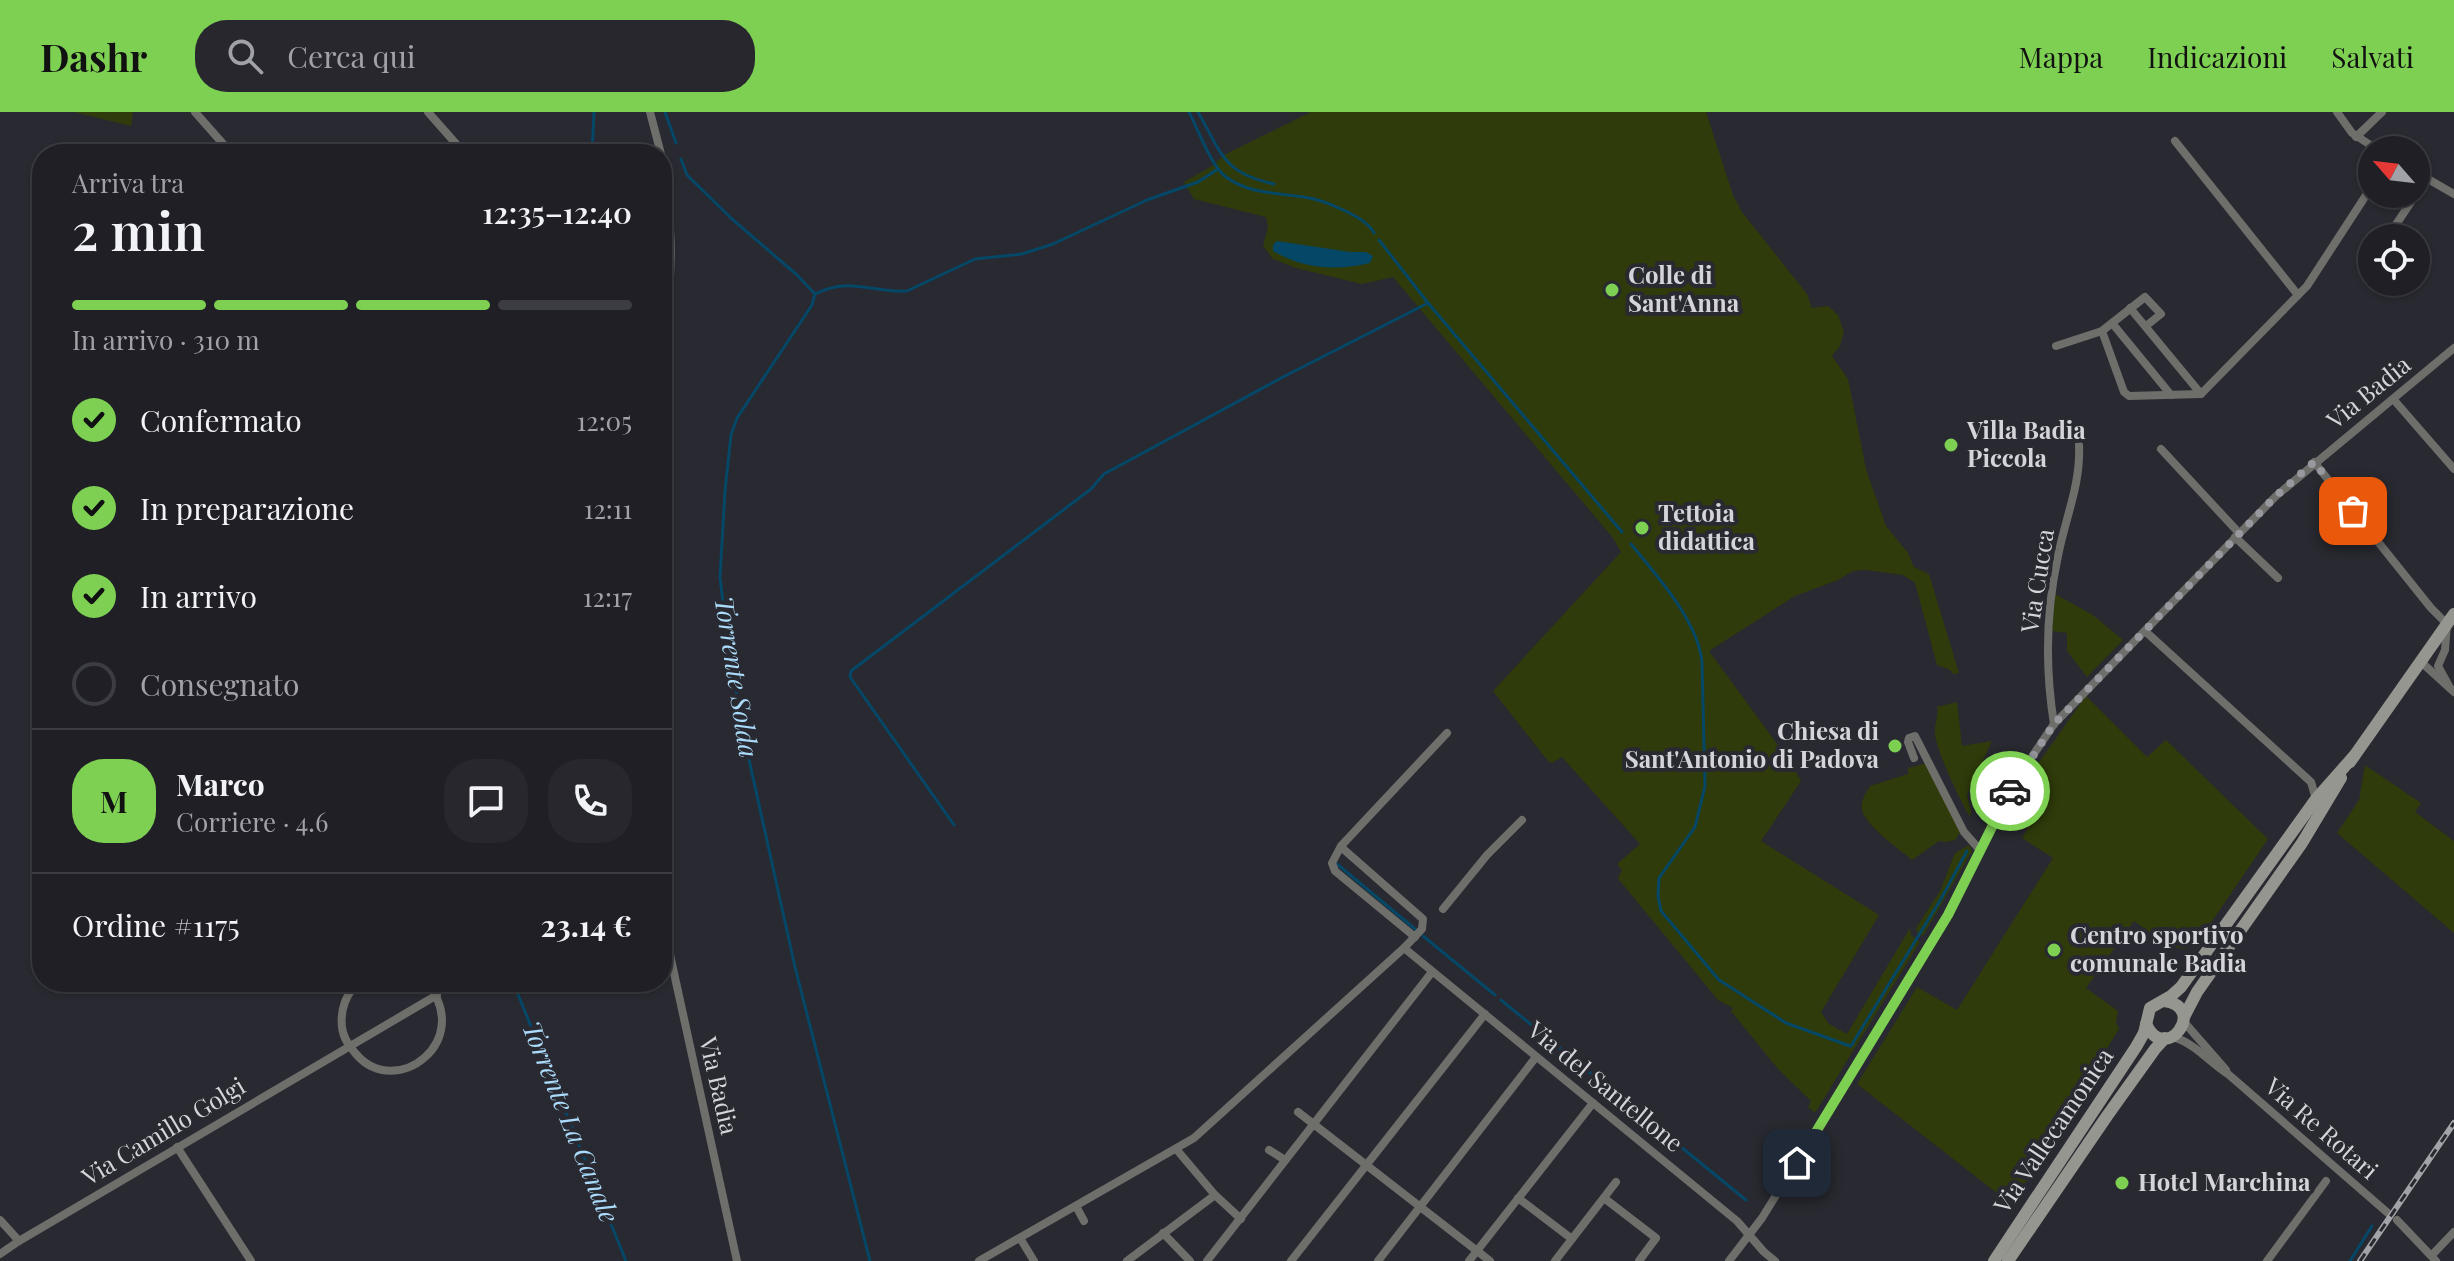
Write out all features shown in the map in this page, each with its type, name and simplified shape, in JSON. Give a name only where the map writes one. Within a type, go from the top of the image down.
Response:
[{"type":"main road","points":[[2354,756],[2316,799],[2183,984],[2164,1001],[2150,1008],[2146,1024],[2155,1036],[2168,1038],[2180,1031],[2197,992],[2302,843],[2354,756],[2450,619]]},
{"type":"main road","points":[[2164,1001],[2177,1005],[2184,1020]]},
{"type":"main road","name":"Via Vallecamonica","points":[[1994,1261],[2118,1075],[2146,1024]]},
{"type":"main road","name":"Via Vallecamonica","points":[[2008,1261],[2155,1049],[2168,1038]]},
{"type":"street","points":[[195,112],[223,144]]},
{"type":"street","points":[[428,112],[456,144]]},
{"type":"street","points":[[650,112],[658,144]]},
{"type":"street","points":[[2337,112],[2356,137],[2382,112]]},
{"type":"street","points":[[2175,141],[2298,295]]},
{"type":"street","points":[[2430,180],[2454,194]]},
{"type":"street","points":[[2102,331],[2124,392],[2129,396],[2201,394],[2307,286],[2358,208]]},
{"type":"street","points":[[2056,346],[2102,331],[2145,297],[2161,314],[2146,326]]},
{"type":"street","points":[[2130,308],[2201,394]]},
{"type":"street","points":[[2112,323],[2171,395]]},
{"type":"street","name":"Via Badia","points":[[1729,1261],[1751,1235],[1914,972],[1948,915],[2013,785],[2054,724],[2237,535],[2314,462],[2394,400],[2454,348]]},
{"type":"street","points":[[2394,400],[2454,469]]},
{"type":"street","name":"Via Cucca","points":[[2054,724],[2047,642],[2054,577],[2077,480],[2079,445]]},
{"type":"street","points":[[2161,449],[2278,578]]},
{"type":"street","points":[[2314,462],[2431,608],[2450,619],[2445,650],[2438,666],[2452,690]]},
{"type":"street","points":[[2145,631],[2311,782],[2316,799]]},
{"type":"street","points":[[2420,661],[2452,690]]},
{"type":"street","points":[[1415,937],[1335,871],[1332,859],[1380,802],[1447,733]]},
{"type":"street","points":[[1914,758],[1908,742],[1915,736],[1964,832],[1980,850]]},
{"type":"street","points":[[1443,909],[1487,855],[1522,820]]},
{"type":"street","points":[[979,1261],[1194,1138],[1415,937],[1424,924],[1422,917],[1341,847]]},
{"type":"street","name":"Via del Santellone","points":[[1404,948],[1751,1235],[1775,1261]]},
{"type":"street","name":"Via Badia","points":[[672,964],[737,1261]]},
{"type":"street","points":[[1207,1261],[1432,972]]},
{"type":"street","points":[[351,992],[342,1015],[342,1031],[348,1046],[360,1059],[375,1068],[392,1071],[409,1068],[424,1059],[436,1046],[442,1029],[442,1012],[434,992]]},
{"type":"street","name":"Via Camillo Golgi","points":[[0,1254],[437,995]]},
{"type":"street","points":[[1291,1261],[1485,1014]]},
{"type":"street","name":"Via Re Rotari","points":[[2184,1020],[2192,1034],[2217,1057],[2228,1074]]},
{"type":"street","name":"Via Re Rotari","points":[[2168,1038],[2190,1044],[2228,1074],[2389,1214]]},
{"type":"street","points":[[1378,1261],[1536,1057]]},
{"type":"street","points":[[1469,1261],[1593,1103]]},
{"type":"street","points":[[1298,1112],[1490,1261]]},
{"type":"street","points":[[177,1147],[251,1261]]},
{"type":"street","points":[[1177,1150],[1215,1195],[1241,1219]]},
{"type":"street","points":[[1269,1150],[1285,1160]]},
{"type":"street","points":[[2267,1261],[2326,1181]]},
{"type":"street","points":[[1555,1261],[1616,1182]]},
{"type":"street","points":[[1127,1261],[1215,1195]]},
{"type":"street","points":[[1518,1198],[1572,1239]]},
{"type":"street","points":[[1604,1198],[1656,1238],[1639,1261]]},
{"type":"street","points":[[1076,1206],[1084,1221]]},
{"type":"street","points":[[0,1220],[19,1241]]},
{"type":"street","points":[[2397,1220],[2434,1258],[2454,1232]]},
{"type":"street","points":[[1163,1233],[1190,1261]]},
{"type":"street","points":[[1020,1238],[1034,1261]]},
{"type":"green space","points":[[74,112],[133,112],[131,126]]},
{"type":"green space","points":[[1311,112],[1706,112],[1733,195],[1742,212],[1807,294],[1812,308],[1828,306],[1838,315],[1844,332],[1840,346],[1832,356],[1848,379],[1866,469],[1886,526],[1908,553],[1914,567],[1929,574],[1959,673],[1953,674],[1937,665],[1915,583],[1903,575],[1865,570],[1853,571],[1795,596],[1709,651],[1801,781],[1761,841],[1879,915],[1821,1012],[1829,1024],[1847,1034],[1910,928],[1911,935],[1920,942],[1815,1113],[1808,1107],[1811,1101],[1778,1069],[1731,1011],[1733,1008],[1718,1000],[1618,878],[1622,870],[1617,864],[1640,844],[1562,757],[1552,763],[1548,761],[1493,691],[1621,552],[1613,538],[1393,277],[1362,284],[1296,268],[1273,259],[1263,246],[1268,227],[1266,217],[1194,199],[1184,182],[1212,166],[1224,155]]},
{"type":"green space","points":[[2055,594],[2093,615],[2123,640],[2087,677],[2067,651],[2067,633],[2052,631]]},
{"type":"green space","name":"Centro sportivo comunale Badia","points":[[2086,696],[2147,757],[2166,740],[2268,839],[2196,945],[2188,948],[2171,946],[2134,921],[2086,988],[2118,1011],[2116,1022],[2119,1029],[2106,1050],[2101,1069],[2011,1204],[1857,1084],[1917,987],[1957,1010],[2053,858],[2022,838],[2029,826],[2014,817],[2007,829],[2002,826],[2029,776]]},
{"type":"green space","points":[[1957,702],[1962,746],[1992,741],[1967,795],[1970,817],[1944,763],[1935,733],[1937,707]]},
{"type":"green space","points":[[1927,763],[1962,830],[1955,840],[1939,841],[1912,860],[1870,823],[1862,810],[1862,803],[1870,786],[1908,774],[1908,768]]},
{"type":"green space","points":[[2365,765],[2421,803],[2415,812],[2454,841],[2454,933],[2337,833],[2359,800]]},
{"type":"green space","points":[[1969,845],[1972,851],[1923,936],[1916,928],[1940,891],[1955,853]]},
{"type":"water","points":[[1277,241],[1366,252],[1373,256],[1370,263],[1320,267],[1296,262],[1273,251]]},
{"type":"waterway","name":"Torrente La Canale","points":[[592,144],[594,112]]},
{"type":"waterway","name":"Torrente Solda","points":[[665,112],[676,143]]},
{"type":"waterway","points":[[1189,112],[1220,172],[1235,183],[1254,190],[1312,198],[1332,205],[1353,215],[1374,233]]},
{"type":"waterway","points":[[1198,112],[1226,160],[1244,174],[1274,184]]},
{"type":"waterway","name":"Torrente Solda","points":[[681,159],[687,175],[815,294],[812,305],[737,418],[731,435],[720,577],[744,737],[795,967],[870,1261]]},
{"type":"waterway","points":[[815,294],[840,286],[907,291],[975,259],[1022,254],[1053,244],[1147,200],[1198,182],[1218,169]]},
{"type":"waterway","points":[[1379,240],[1428,303],[1622,532]]},
{"type":"waterway","points":[[954,825],[850,677],[851,671],[1091,489],[1104,474],[1428,303]]},
{"type":"waterway","points":[[1631,544],[1685,615],[1699,646],[1702,662],[1705,786],[1695,827],[1659,878],[1661,911],[1719,980],[1786,1023],[1850,1046]]},
{"type":"waterway","points":[[1851,1046],[1967,851]]},
{"type":"waterway","points":[[1337,864],[1415,929]]},
{"type":"waterway","points":[[1423,936],[1495,995]]},
{"type":"waterway","name":"Torrente La Canale","points":[[517,992],[626,1261]]},
{"type":"waterway","points":[[1501,1000],[1746,1200]]},
{"type":"waterway","points":[[2350,1261],[2372,1226]]},
{"type":"railway","points":[[2360,1261],[2454,1123]]},
{"type":"way so far","points":[[2010,791],[2054,724],[2276,496],[2314,462],[2353,511]]},
{"type":"place","name":"Colle di Sant'Anna","points":[[1612,290]]},
{"type":"place","name":"Villa Badia Piccola","points":[[1951,445]]},
{"type":"place","name":"Tettoia didattica","points":[[1642,528]]},
{"type":"place","name":"Chiesa di Sant'Antonio di Padova","points":[[1895,746]]},
{"type":"place","name":"Centro sportivo comunale Badia","points":[[2054,950]]},
{"type":"place","name":"Hotel Marchina","points":[[2122,1183]]},
{"type":"route","points":[[1797,1163],[1948,915],[2010,791]]}]
